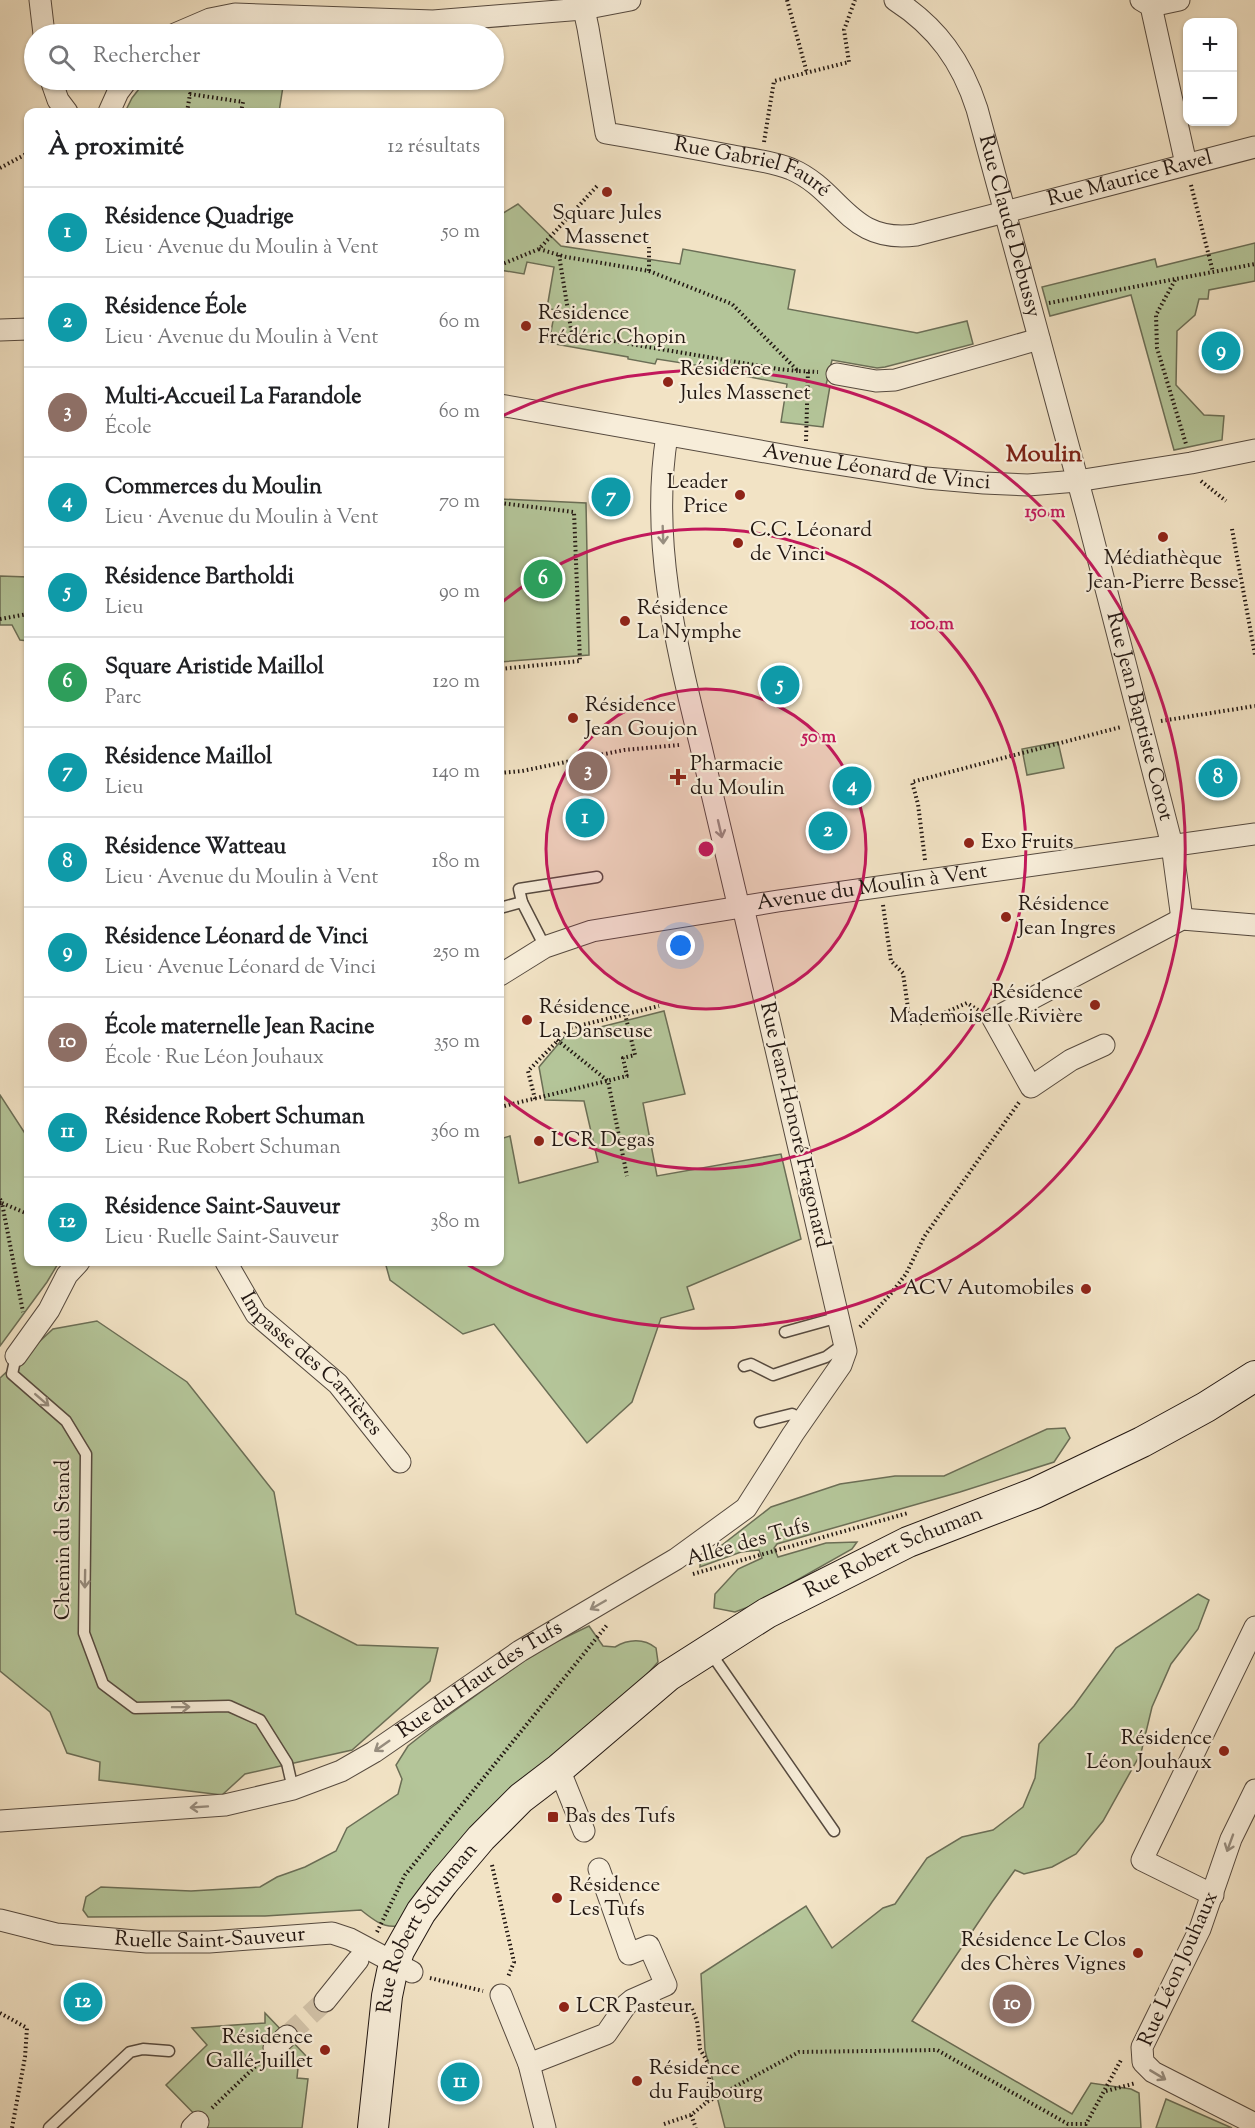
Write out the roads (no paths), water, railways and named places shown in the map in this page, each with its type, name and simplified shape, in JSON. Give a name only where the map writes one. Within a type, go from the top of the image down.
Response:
[{"type":"main road","name":"Rue Robert Schuman","points":[[415,1972],[406,1938],[421,1912],[469,1851],[521,1798],[559,1769],[650,1690],[708,1649],[767,1613],[886,1552],[1035,1492],[1142,1442],[1252,1381]]},
{"type":"main road","name":"Rue Robert Schuman","points":[[390,2128],[402,2015],[415,1972],[439,1921],[489,1854],[559,1769]]},
{"type":"main road","name":"Rue Robert Schuman","points":[[373,2128],[387,1996],[415,1972]]},
{"type":"street","points":[[40,0],[43,24]]},
{"type":"street","points":[[198,24],[235,14],[424,21],[630,0]]},
{"type":"street","name":"Rue Claude Debussy","points":[[895,0],[936,32],[961,69],[977,109],[1077,480]]},
{"type":"street","points":[[1179,0],[1146,3],[1186,164]]},
{"type":"street","name":"Rue Gabriel Fauré","points":[[582,4],[606,133],[760,161],[791,169],[820,188],[864,228],[893,237],[916,235],[1005,212]]},
{"type":"street","points":[[54,90],[64,108]]},
{"type":"street","points":[[111,108],[120,90]]},
{"type":"street","name":"Rue Maurice Ravel","points":[[1005,212],[1255,147]]},
{"type":"street","points":[[0,330],[24,329]]},
{"type":"street","points":[[837,374],[876,381],[895,380],[1040,339]]},
{"type":"street","name":"Avenue Léonard de Vinci","points":[[504,406],[805,459],[959,482],[1028,484],[1077,480],[1191,463],[1255,450]]},
{"type":"street","name":"Rue Jean-Honoré Fragonard","points":[[667,435],[662,493],[662,530],[666,582],[675,641],[845,1343]]},
{"type":"street","name":"Rue Jean Baptiste Corot","points":[[1077,480],[1172,845],[1182,919]]},
{"type":"street","name":"Avenue du Moulin à Vent","points":[[504,973],[545,947],[592,931],[741,907],[1255,834]]},
{"type":"street","points":[[1104,1045],[1071,1060],[1031,1087],[993,1019],[1182,919],[1255,926]]},
{"type":"street","points":[[22,1347],[49,1310],[67,1275],[75,1266]]},
{"type":"street","name":"Impasse des Carrières","points":[[228,1266],[256,1314],[338,1384],[400,1462]]},
{"type":"street","name":"Rue du Haut des Tufs","points":[[0,1821],[225,1805],[293,1789],[342,1771],[374,1752],[520,1651],[696,1546],[746,1508],[841,1365],[846,1351],[845,1343]]},
{"type":"street","points":[[1213,1895],[1142,1860],[1255,1627]]},
{"type":"street","points":[[559,1769],[584,1831]]},
{"type":"street","name":"Rue Léon Jouhaux","points":[[1255,1790],[1231,1839],[1200,1929],[1151,2026],[1141,2055],[1143,2062],[1153,2072],[1255,2124]]},
{"type":"street","points":[[529,2064],[606,2034],[632,2000],[666,1985],[649,1946],[629,1954],[599,1869]]},
{"type":"street","name":"Ruelle Saint-Sauveur","points":[[0,1920],[56,1934],[147,1942],[209,1942],[332,1933],[350,1939],[415,1972]]},
{"type":"street","points":[[325,2001],[358,1960]]},
{"type":"street","points":[[501,1995],[529,2064],[545,2128]]},
{"type":"lane","points":[[545,947],[522,902],[519,889],[597,877]]},
{"type":"lane","points":[[504,907],[522,902]]},
{"type":"lane","points":[[786,1332],[839,1317]]},
{"type":"lane","points":[[744,1366],[751,1364],[773,1375],[826,1357],[845,1343]]},
{"type":"lane","name":"Chemin du Stand","points":[[22,1347],[12,1374],[66,1421],[86,1454],[84,1633],[103,1684],[135,1708],[229,1706],[260,1720],[287,1762],[293,1789]]},
{"type":"lane","points":[[760,1422],[792,1414],[803,1420]]},
{"type":"lane","points":[[708,1649],[834,1831]]},
{"type":"lane","points":[[49,2128],[130,2052],[143,2049],[169,2051]]},
{"type":"tunnel","points":[[287,2036],[325,2001]]},
{"type":"place","name":"Square Jules Massenet","points":[[607,192]]},
{"type":"place","name":"Résidence Frédéric Chopin","points":[[526,326]]},
{"type":"place","name":"Résidence Léonard de Vinci","points":[[1221,351]]},
{"type":"place","name":"Résidence Jules Massenet","points":[[668,382]]},
{"type":"place","name":"Leader Price","points":[[740,495]]},
{"type":"place","name":"Résidence Maillol","points":[[611,497]]},
{"type":"place","name":"Médiathèque Jean-Pierre Besse","points":[[1163,537]]},
{"type":"place","name":"C.C. Léonard de Vinci","points":[[738,543]]},
{"type":"place","name":"Square Aristide Maillol","points":[[543,579]]},
{"type":"place","name":"Résidence La Nymphe","points":[[625,621]]},
{"type":"place","name":"Résidence Bartholdi","points":[[780,685]]},
{"type":"place","name":"Résidence Jean Goujon","points":[[573,718]]},
{"type":"place","name":"Multi-Accueil La Farandole","points":[[588,771]]},
{"type":"place","name":"Pharmacie du Moulin","points":[[678,777]]},
{"type":"place","name":"Résidence Watteau","points":[[1218,778]]},
{"type":"place","name":"Commerces du Moulin","points":[[852,786]]},
{"type":"place","name":"Résidence Quadrige","points":[[585,818]]},
{"type":"place","name":"Résidence Éole","points":[[828,831]]},
{"type":"place","name":"Exo Fruits","points":[[969,843]]},
{"type":"place","name":"Résidence Jean Ingres","points":[[1006,917]]},
{"type":"place","name":"Résidence Mademoiselle Rivière","points":[[1095,1005]]},
{"type":"place","name":"Résidence La Danseuse","points":[[527,1020]]},
{"type":"place","name":"LCR Degas","points":[[539,1141]]},
{"type":"place","name":"ACV Automobiles","points":[[1086,1289]]},
{"type":"place","name":"Résidence Léon Jouhaux","points":[[1224,1751]]},
{"type":"place","name":"Bas des Tufs","points":[[553,1817]]},
{"type":"place","name":"Résidence Les Tufs","points":[[557,1898]]},
{"type":"place","name":"Résidence Le Clos des Chères Vignes","points":[[1138,1953]]},
{"type":"place","name":"Résidence Saint-Sauveur","points":[[83,2002]]},
{"type":"place","name":"École maternelle Jean Racine","points":[[1012,2004]]},
{"type":"place","name":"LCR Pasteur","points":[[564,2007]]},
{"type":"place","name":"Résidence Gallé-Juillet","points":[[325,2050]]},
{"type":"place","name":"Résidence du Faubourg","points":[[637,2081]]},
{"type":"place","name":"Résidence Robert Schuman","points":[[460,2082]]},
{"type":"district","name":"Moulin","points":[[1044,455]]}]
